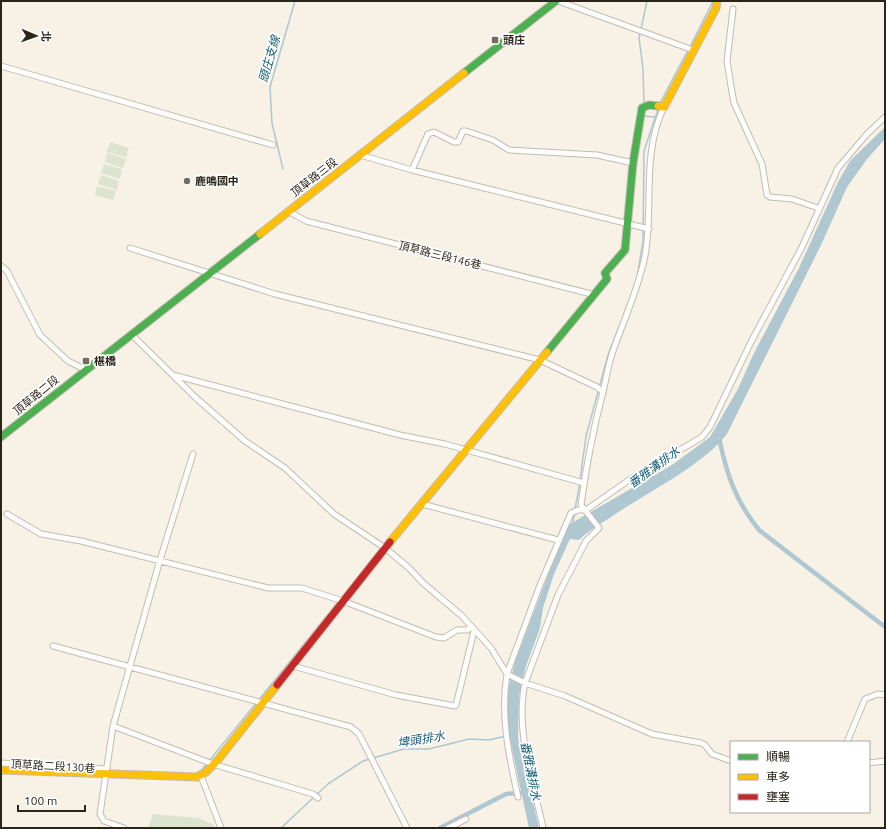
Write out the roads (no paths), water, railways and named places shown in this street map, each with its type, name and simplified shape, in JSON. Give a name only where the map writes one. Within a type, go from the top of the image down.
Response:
[{"type":"street","points":[[557,1],[690,49]]},
{"type":"street","name":"頂草路三段","points":[[86,370],[557,1]]},
{"type":"street","points":[[543,828],[523,740],[521,713],[525,683],[558,595],[586,541],[599,528],[581,505],[581,482],[594,426],[600,389],[640,282],[649,229],[650,156],[654,132],[690,49],[716,8],[717,1]]},
{"type":"street","points":[[733,9],[727,61],[734,102],[762,164],[767,195],[770,197],[792,199],[818,208]]},
{"type":"street","points":[[1,66],[273,145]]},
{"type":"street","points":[[201,776],[210,763],[292,666],[385,548],[607,279],[605,273],[625,250],[626,223],[642,108],[649,105],[664,108]]},
{"type":"street","points":[[518,796],[505,737],[505,688],[507,674],[558,540],[576,510],[586,510],[630,480],[696,441],[710,428],[752,340],[802,247],[818,208],[838,168],[866,134],[885,117]]},
{"type":"street","points":[[412,170],[428,134],[434,132],[454,142],[458,142],[463,131],[493,140],[509,150],[597,155],[634,163]]},
{"type":"street","points":[[360,155],[412,170],[649,229]]},
{"type":"street","name":"頂草路三段146巷","points":[[288,211],[306,221],[595,295]]},
{"type":"street","points":[[130,248],[209,274],[329,309],[540,360],[600,389]]},
{"type":"street","points":[[1,266],[7,271],[40,335],[68,361],[86,370]]},
{"type":"street","points":[[131,334],[245,441],[256,446],[300,479],[334,514],[385,548],[473,629],[491,648],[507,674],[525,683],[579,702],[652,734],[701,743],[706,746],[712,754],[730,761]]},
{"type":"street","name":"頂草路二段","points":[[1,437],[86,370]]},
{"type":"street","points":[[172,374],[287,406],[467,450],[581,482]]},
{"type":"street","points":[[124,828],[104,821],[100,814],[112,726],[160,560],[193,454]]},
{"type":"street","points":[[422,504],[558,540]]},
{"type":"street","points":[[7,514],[40,534],[81,541],[268,588],[302,588],[343,601],[436,638],[444,638],[457,630],[473,629]]},
{"type":"street","points":[[292,666],[396,695],[454,706],[456,705],[473,629]]},
{"type":"street","points":[[53,646],[351,727],[359,734],[407,828]]},
{"type":"street","points":[[847,741],[865,699],[878,694],[885,695]]},
{"type":"street","points":[[112,726],[210,763],[315,796]]},
{"type":"street","points":[[870,763],[885,761]]},
{"type":"street","name":"頂草路二段130巷","points":[[1,764],[105,771]]},
{"type":"street","points":[[1,770],[105,771],[201,776]]},
{"type":"street","points":[[201,776],[220,827]]},
{"type":"street","points":[[448,828],[466,819]]},
{"type":"water","points":[[885,127],[885,139],[867,159],[847,187],[821,245],[727,434],[702,458],[671,480],[623,509],[579,540],[570,539],[554,574],[543,608],[540,628],[526,666],[519,696],[518,738],[539,828],[529,828],[508,730],[507,694],[515,662],[562,538],[570,524],[672,465],[710,437],[738,389],[754,353],[799,268],[838,182],[850,161]]},
{"type":"waterway","name":"頭庄支線","points":[[283,169],[272,123],[270,87],[295,1]]},
{"type":"waterway","points":[[644,104],[643,69],[639,38],[647,1]]},
{"type":"waterway","points":[[690,47],[713,1]]},
{"type":"waterway","points":[[660,103],[688,50]]},
{"type":"waterway","points":[[637,278],[643,241],[644,151],[658,109]]},
{"type":"waterway","points":[[643,116],[654,117]]},
{"type":"waterway","points":[[580,480],[586,436],[608,355],[619,327]]},
{"type":"waterway","points":[[719,438],[725,464],[733,487],[744,508],[759,530],[885,627]]},
{"type":"waterway","points":[[575,509],[580,483]]},
{"type":"waterway","points":[[572,525],[575,513]]},
{"type":"waterway","points":[[200,772],[326,617]]},
{"type":"waterway","name":"埤頭排水","points":[[281,828],[328,784],[363,761],[404,749],[429,749],[469,739],[489,740],[506,736]]},
{"type":"waterway","points":[[440,828],[506,794],[520,793]]},
{"type":"place","name":"頭庄","points":[[495,40]]},
{"type":"place","name":"鹿鳴國中","points":[[187,181]]},
{"type":"place","name":"椹橋","points":[[86,361]]},
{"type":"water label","name":"番雅溝排水","points":[[654,467]]},
{"type":"water label","name":"番雅溝排水","points":[[531,771]]}]
